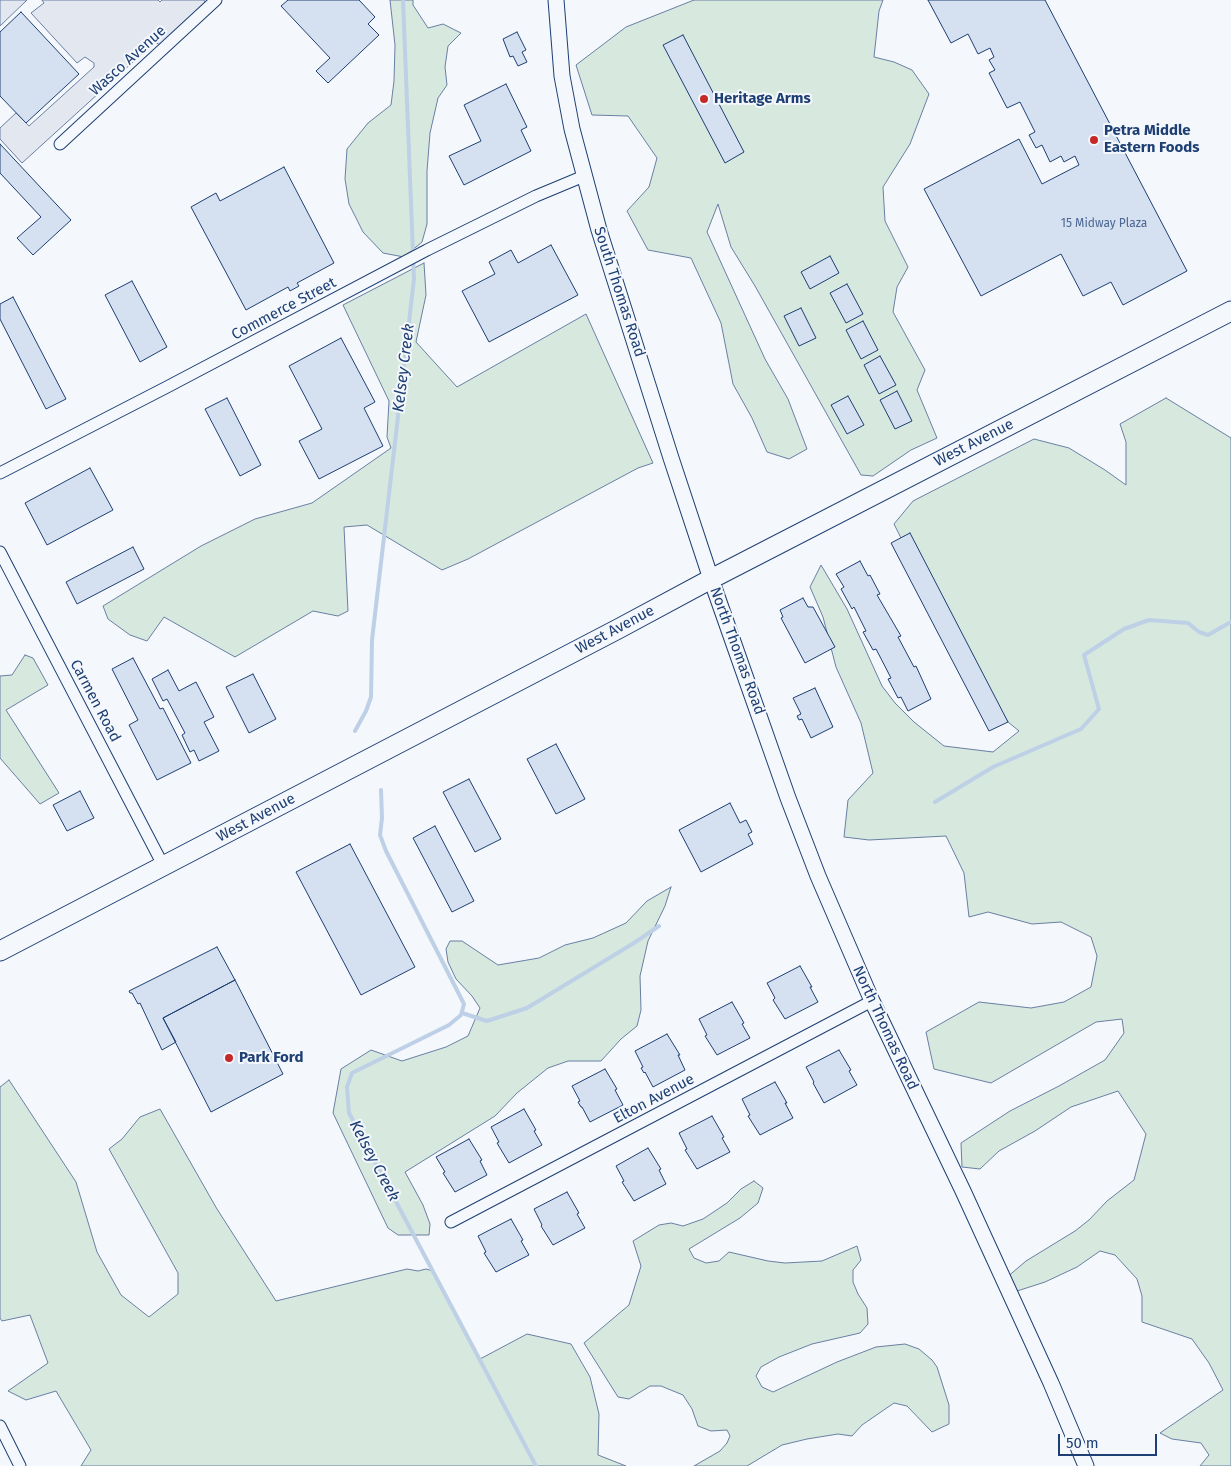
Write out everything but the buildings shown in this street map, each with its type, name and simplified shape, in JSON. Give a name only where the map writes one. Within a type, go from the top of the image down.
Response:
[{"type":"main road","name":"West Avenue","points":[[0,950],[650,612],[711,578],[1231,311]]},
{"type":"street","name":"Wasco Avenue","points":[[60,144],[216,0]]},
{"type":"street","name":"South Thomas Road","points":[[556,0],[562,76],[572,129],[584,176],[671,458],[711,578]]},
{"type":"street","name":"Commerce Street","points":[[0,473],[176,383],[428,250],[536,196],[584,176]]},
{"type":"street","name":"Carmen Road","points":[[0,552],[163,865]]},
{"type":"street","name":"North Thomas Road","points":[[711,578],[788,798],[818,876],[872,1001],[963,1191],[1051,1383],[1086,1466]]},
{"type":"street","name":"Elton Avenue","points":[[451,1222],[872,1001]]},
{"type":"street","points":[[0,1426],[20,1466]]},
{"type":"shaded area","points":[[0,0],[27,0],[0,26]]},
{"type":"shaded area","points":[[42,0],[158,0],[160,2],[162,0],[204,0],[206,4],[160,45],[155,42],[22,163],[0,139],[0,128],[16,113],[29,126],[94,67],[94,63],[85,57],[77,63],[31,13],[44,3]]},
{"type":"shaded area","points":[[390,0],[413,0],[413,5],[428,28],[443,24],[461,33],[448,46],[445,67],[447,85],[438,98],[430,133],[427,171],[427,224],[422,242],[404,257],[383,253],[363,232],[349,204],[345,179],[347,149],[368,123],[391,105],[395,45]]},
{"type":"shaded area","points":[[694,0],[883,0],[879,11],[874,57],[894,62],[912,70],[929,94],[910,144],[883,187],[885,221],[908,267],[897,287],[893,312],[925,370],[917,390],[937,438],[911,450],[873,476],[861,475],[755,286],[731,247],[718,204],[707,232],[765,359],[788,399],[807,449],[789,459],[767,452],[752,418],[733,384],[721,323],[691,258],[648,250],[627,211],[649,187],[657,158],[628,116],[592,115],[576,65],[626,27]]},
{"type":"shaded area","points":[[424,263],[426,295],[416,342],[457,387],[586,314],[653,463],[638,468],[468,559],[442,570],[367,525],[344,527],[348,611],[338,616],[313,611],[235,657],[164,617],[147,641],[130,635],[108,619],[103,606],[201,546],[255,519],[312,503],[391,448],[387,437],[389,401],[343,305]]},
{"type":"shaded area","points":[[1166,398],[1231,438],[1231,1466],[1200,1466],[1209,1455],[1201,1443],[1172,1439],[1160,1433],[1223,1390],[1209,1363],[1192,1339],[1142,1322],[1142,1296],[1137,1279],[1115,1255],[1100,1251],[1077,1267],[1045,1282],[1014,1292],[1006,1278],[1026,1261],[1075,1231],[1089,1220],[1107,1201],[1134,1180],[1146,1134],[1118,1091],[1071,1107],[1035,1131],[999,1151],[980,1169],[962,1167],[961,1143],[1010,1111],[1105,1060],[1124,1033],[1122,1019],[1096,1022],[991,1083],[934,1069],[926,1032],[979,1002],[1031,1008],[1064,1002],[1091,987],[1097,956],[1091,937],[1061,922],[1032,924],[988,912],[969,917],[964,873],[946,836],[869,840],[844,837],[848,800],[873,773],[861,723],[836,667],[823,617],[810,587],[821,565],[847,609],[882,686],[895,703],[914,722],[944,746],[993,752],[1019,731],[1008,722],[909,554],[894,524],[913,501],[1034,439],[1069,448],[1126,485],[1126,442],[1120,424]]},
{"type":"shaded area","points":[[25,655],[33,658],[48,685],[6,710],[59,793],[40,804],[0,758],[0,676],[12,675]]},
{"type":"shaded area","points":[[671,887],[665,906],[648,941],[640,976],[641,1010],[637,1026],[621,1039],[601,1061],[568,1061],[548,1068],[517,1093],[495,1116],[405,1172],[423,1205],[430,1224],[429,1235],[398,1235],[388,1228],[333,1113],[341,1069],[371,1050],[402,1061],[446,1047],[468,1036],[480,1008],[456,979],[448,962],[446,949],[450,941],[462,941],[498,965],[539,958],[565,945],[593,938],[626,923],[647,901]]},
{"type":"shaded area","points":[[9,1080],[76,1182],[97,1252],[121,1295],[149,1317],[178,1294],[178,1273],[109,1149],[122,1139],[140,1117],[160,1109],[217,1209],[276,1301],[407,1269],[433,1271],[480,1359],[527,1334],[571,1344],[590,1377],[599,1414],[598,1455],[626,1466],[81,1466],[91,1450],[56,1391],[26,1400],[8,1391],[48,1363],[30,1315],[2,1321],[0,1318],[0,1087]]},
{"type":"shaded area","points":[[754,1181],[763,1188],[758,1203],[740,1218],[689,1249],[694,1258],[706,1263],[719,1261],[729,1252],[785,1263],[822,1261],[857,1246],[861,1260],[853,1270],[853,1282],[867,1308],[868,1324],[860,1333],[812,1344],[779,1357],[761,1367],[756,1376],[762,1387],[773,1392],[837,1362],[876,1347],[905,1344],[919,1349],[937,1367],[949,1405],[949,1424],[932,1432],[907,1406],[894,1403],[862,1425],[852,1436],[838,1434],[782,1445],[747,1466],[694,1466],[720,1451],[730,1436],[727,1430],[711,1431],[698,1426],[692,1409],[683,1395],[661,1386],[650,1386],[629,1399],[618,1397],[584,1343],[629,1305],[641,1266],[633,1241],[659,1225],[671,1223],[683,1226],[703,1219],[727,1203],[741,1189]]},
{"type":"waterway","name":"Kelsey Creek","points":[[355,731],[371,697],[372,640],[414,279],[403,0]]},
{"type":"waterway","points":[[935,802],[993,767],[1081,729],[1099,709],[1084,655],[1124,629],[1149,620],[1188,623],[1199,632],[1208,635],[1231,622]]},
{"type":"waterway","name":"Kelsey Creek","points":[[381,790],[382,818],[380,835],[386,851],[464,1004],[461,1015],[449,1025],[352,1073],[347,1087],[349,1113],[536,1466]]},
{"type":"waterway","points":[[462,1013],[487,1021],[527,1008],[659,926]]},
{"type":"place","name":"Heritage Arms","points":[[704,99]]},
{"type":"place","name":"Petra Middle Eastern Foods","points":[[1094,140]]},
{"type":"place","name":"Park Ford","points":[[229,1058]]}]
